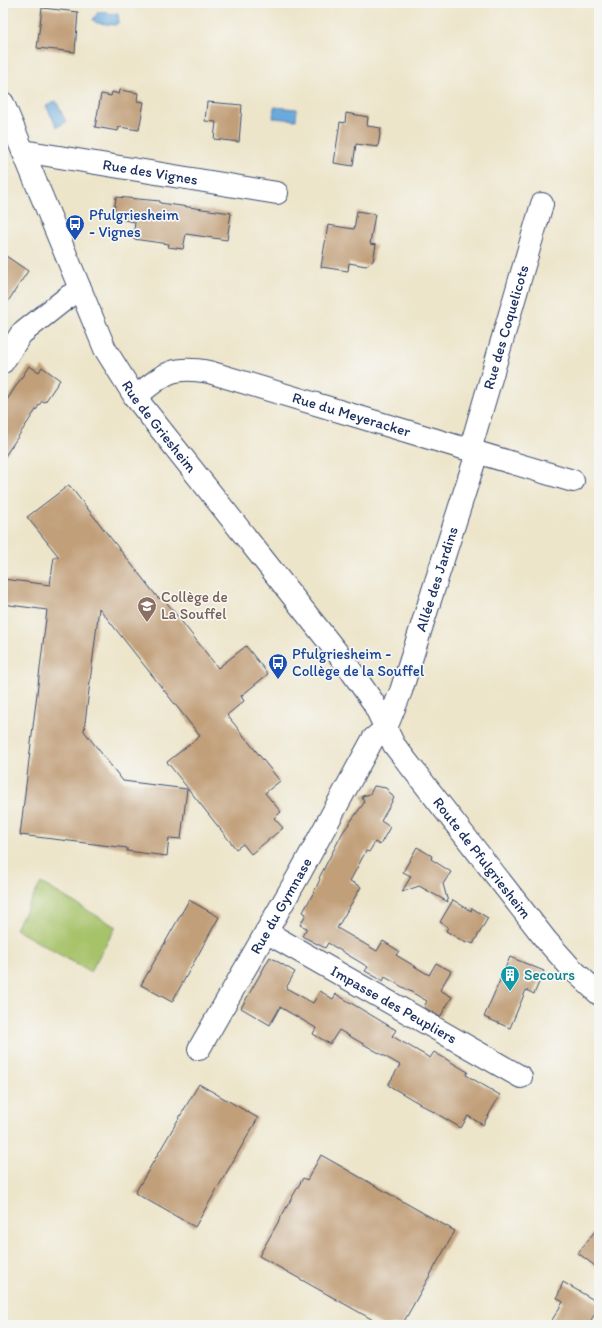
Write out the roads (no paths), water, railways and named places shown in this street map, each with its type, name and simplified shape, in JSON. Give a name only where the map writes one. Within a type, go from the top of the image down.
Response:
[{"type":"street","name":"Rue de Griesheim","points":[[3,103],[105,349],[135,397],[347,665],[383,720]]},
{"type":"street","name":"Rue des Vignes","points":[[23,151],[277,193]]},
{"type":"street","name":"Rue des Coquelicots","points":[[474,451],[542,204]]},
{"type":"street","points":[[3,362],[21,334],[69,296],[81,290]]},
{"type":"street","name":"Rue du Meyeracker","points":[[135,397],[167,372],[190,369],[209,372],[573,481]]},
{"type":"street","name":"Allée des Jardins","points":[[383,720],[401,691],[474,451]]},
{"type":"street","name":"Rue du Gymnase","points":[[200,1049],[383,720]]},
{"type":"street","name":"Route de Pfulgriesheim","points":[[383,720],[394,745],[522,909],[571,968],[599,994]]},
{"type":"street","name":"Impasse des Peupliers","points":[[266,932],[521,1077]]},
{"type":"water","points":[[98,12],[118,14],[119,22],[115,25],[97,23],[93,20]]},
{"type":"water","points":[[56,101],[66,122],[57,127],[46,106]]},
{"type":"water","points":[[274,107],[297,109],[296,120],[273,118]]},
{"type":"place","name":"Pfulgriesheim - Vignes","points":[[75,241]]},
{"type":"place","name":"Collège de La Souffel","points":[[147,623]]},
{"type":"place","name":"Pfulgriesheim - Collège de la Souffel","points":[[278,680]]},
{"type":"place","name":"Secours","points":[[510,992]]}]
